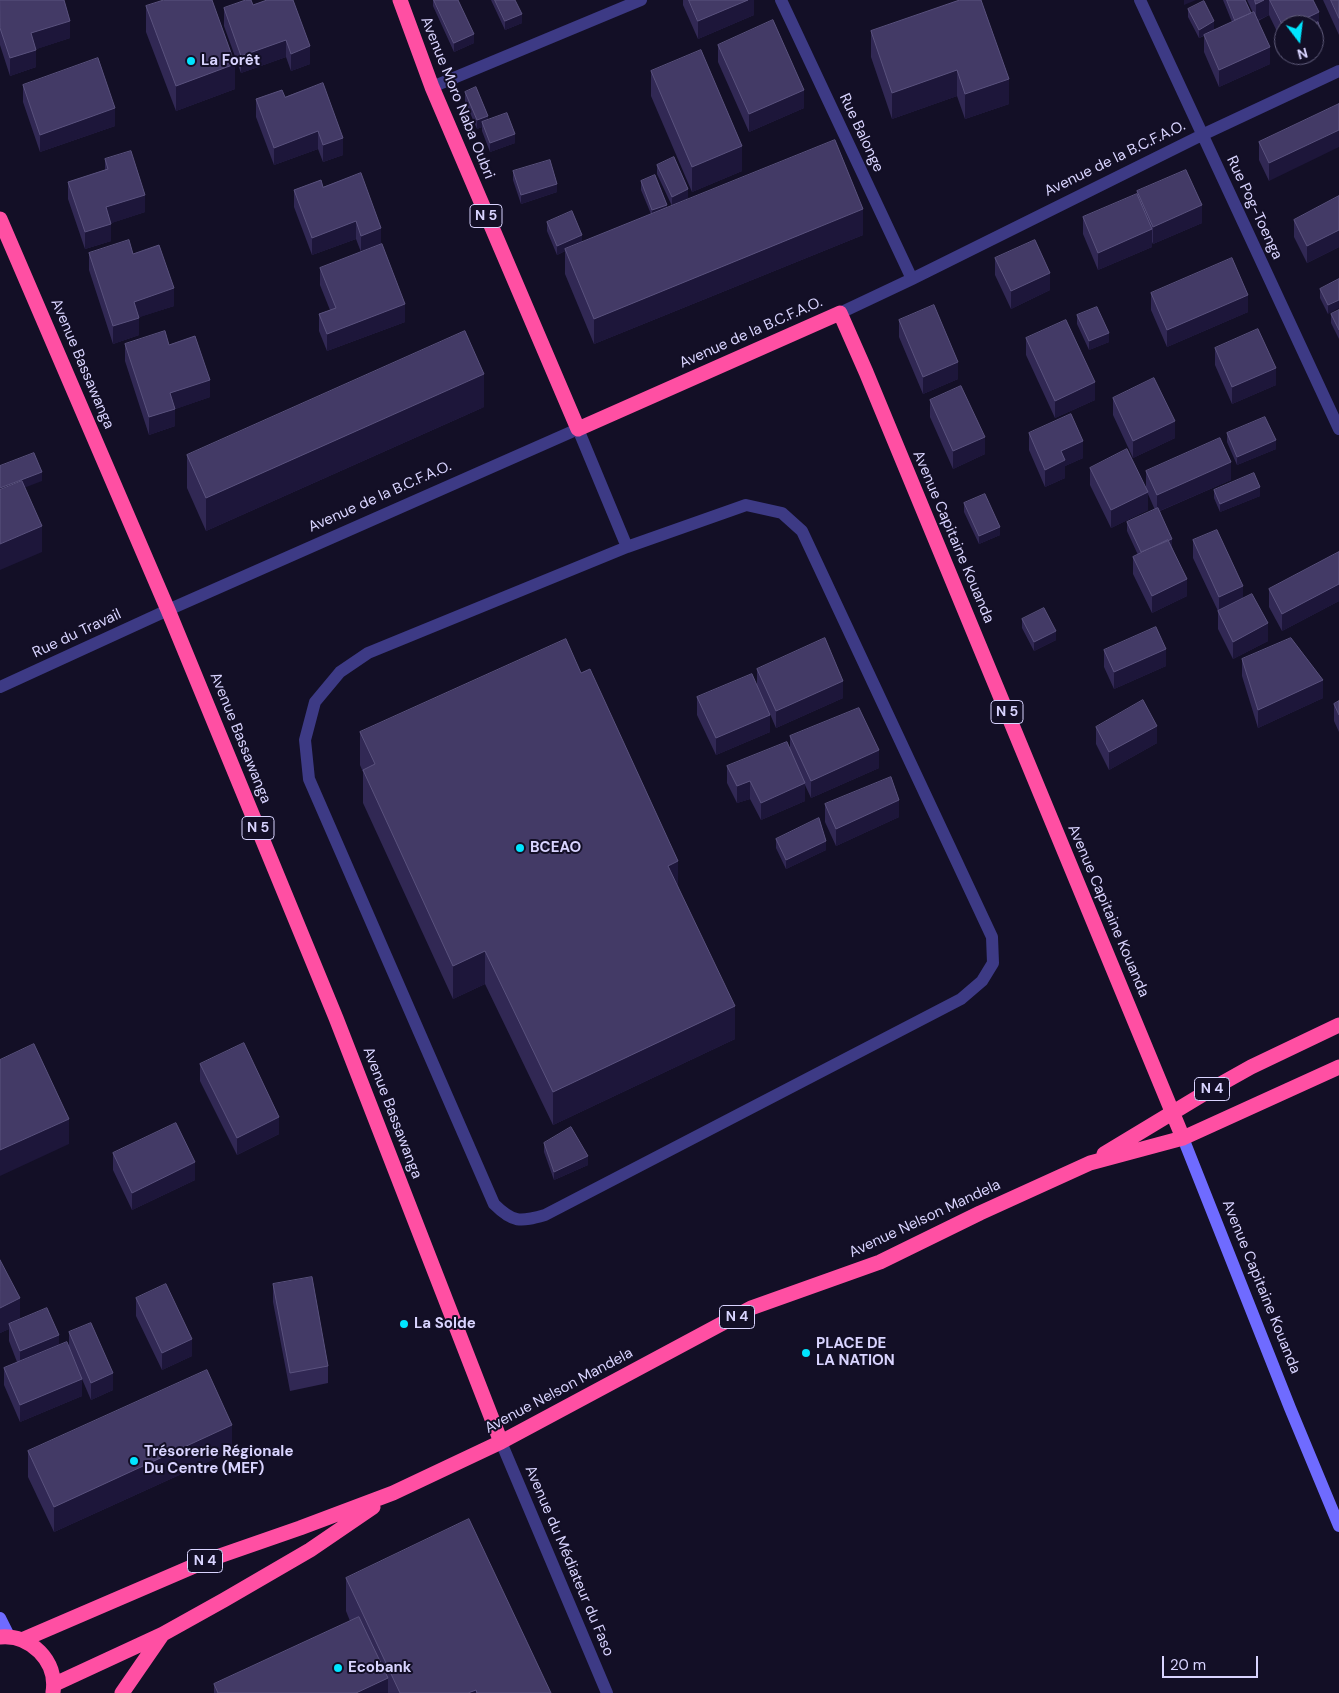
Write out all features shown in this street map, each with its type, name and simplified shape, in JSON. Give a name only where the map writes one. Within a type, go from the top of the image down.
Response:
[{"type":"highway","name":"Avenue Moro Naba Oubri","points":[[400,0],[432,87],[578,429]]},
{"type":"highway","name":"Avenue Bassawanga","points":[[0,219],[168,610],[336,1018],[501,1442]]},
{"type":"highway","name":"Avenue de la B.C.F.A.O.","points":[[578,429],[840,313]]},
{"type":"highway","name":"Avenue Capitaine Kouanda","points":[[840,313],[1183,1138]]},
{"type":"highway","name":"N 4","points":[[1090,1163],[1172,1111],[1251,1067],[1339,1025]]},
{"type":"highway","name":"N 4","points":[[1183,1138],[1339,1067]]},
{"type":"highway","name":"Avenue Nelson Mandela","points":[[10,1638],[208,1560],[393,1493],[501,1442],[751,1308],[880,1262],[980,1213],[1090,1163],[1183,1138]]},
{"type":"highway","name":"Avenue Nelson Mandela","points":[[54,1688],[162,1634],[310,1550],[393,1493]]},
{"type":"highway","name":"N 4","points":[[122,1693],[162,1634]]},
{"type":"highway","points":[[10,1638],[38,1649],[45,1656],[52,1671],[54,1688]]},
{"type":"street","points":[[432,87],[641,0]]},
{"type":"street","name":"Rue Balonge","points":[[781,0],[912,280]]},
{"type":"street","name":"Rue Pog-Toenga","points":[[1140,0],[1339,429]]},
{"type":"street","name":"Avenue de la B.C.F.A.O.","points":[[840,313],[912,280],[1202,135],[1339,70]]},
{"type":"street","points":[[578,429],[626,547]]},
{"type":"street","name":"Avenue de la B.C.F.A.O.","points":[[168,610],[578,429]]},
{"type":"street","points":[[746,505],[782,513],[802,531],[992,937],[993,963],[982,982],[961,999],[545,1215],[526,1221],[507,1217],[494,1204],[309,779],[305,740],[315,702],[340,672],[368,653],[626,547],[746,505]]},
{"type":"street","name":"Rue du Travail","points":[[0,687],[168,610]]},
{"type":"street","name":"Avenue Capitaine Kouanda","points":[[1183,1138],[1286,1399],[1339,1526]]},
{"type":"street","name":"Avenue du Médiateur du Faso","points":[[501,1442],[607,1693]]},
{"type":"street","points":[[0,1618],[10,1638]]},
{"type":"building","points":[[0,0],[64,0],[70,21],[31,33],[36,50],[10,58],[0,28]]},
{"type":"building","name":"La Forêt","points":[[164,0],[212,0],[235,64],[176,86],[146,6]]},
{"type":"building","points":[[251,0],[253,5],[267,0],[293,0],[310,46],[291,54],[286,40],[241,56],[224,8]]},
{"type":"building","points":[[434,0],[458,0],[474,34],[454,43]]},
{"type":"building","points":[[495,0],[515,0],[522,14],[505,21]]},
{"type":"building","points":[[689,0],[748,0],[698,21]]},
{"type":"building","points":[[960,0],[981,0],[1009,79],[965,94],[957,70],[892,93],[871,31]]},
{"type":"building","points":[[1227,0],[1245,0],[1251,13],[1235,20]]},
{"type":"building","points":[[1255,0],[1264,0],[1256,4]]},
{"type":"building","points":[[1270,0],[1313,0],[1319,12],[1313,15],[1278,15]]},
{"type":"building","points":[[1331,0],[1339,0],[1339,18]]},
{"type":"building","points":[[1204,1],[1214,21],[1199,30],[1188,9]]},
{"type":"building","points":[[1254,12],[1270,47],[1219,70],[1204,35]]},
{"type":"building","points":[[773,20],[804,90],[749,114],[718,45]]},
{"type":"building","points":[[701,50],[742,146],[692,167],[651,71]]},
{"type":"building","points":[[98,58],[115,108],[40,135],[23,85]]},
{"type":"building","points":[[323,83],[343,138],[323,145],[318,131],[274,148],[256,99],[282,90],[285,97]]},
{"type":"building","points":[[476,87],[488,116],[477,120],[465,92]]},
{"type":"building","points":[[1339,104],[1339,130],[1269,163],[1259,142]]},
{"type":"building","points":[[507,113],[515,134],[490,143],[482,122]]},
{"type":"building","points":[[835,140],[863,209],[594,319],[565,249]]},
{"type":"building","points":[[131,151],[145,195],[106,207],[111,224],[85,232],[68,182],[108,169],[105,159]]},
{"type":"building","points":[[674,157],[688,189],[672,197],[657,165]]},
{"type":"building","points":[[550,160],[557,184],[521,195],[513,171]]},
{"type":"building","points":[[1186,170],[1202,205],[1153,227],[1137,191]]},
{"type":"building","points":[[361,173],[381,228],[361,236],[356,221],[312,238],[294,190],[321,180],[323,187]]},
{"type":"building","points":[[655,175],[667,205],[652,210],[641,181]]},
{"type":"building","points":[[1137,194],[1152,229],[1098,253],[1083,217]]},
{"type":"building","points":[[1339,196],[1339,230],[1307,246],[1294,220]]},
{"type":"building","points":[[572,211],[582,235],[557,246],[547,222]]},
{"type":"building","points":[[129,240],[133,254],[159,245],[174,288],[134,302],[139,318],[113,326],[89,253]]},
{"type":"building","points":[[1035,240],[1050,273],[1011,291],[995,258]]},
{"type":"building","points":[[382,244],[405,304],[327,334],[319,314],[336,308],[320,268]]},
{"type":"building","points":[[1232,258],[1248,295],[1167,330],[1151,293]]},
{"type":"building","points":[[1339,279],[1339,300],[1328,305],[1320,289]]},
{"type":"building","points":[[934,305],[958,362],[923,377],[899,320]]},
{"type":"building","points":[[1097,307],[1109,333],[1089,341],[1077,315]]},
{"type":"building","points":[[1339,310],[1339,330],[1331,314]]},
{"type":"building","points":[[1066,320],[1095,382],[1055,401],[1026,338]]},
{"type":"building","points":[[1258,329],[1276,368],[1232,387],[1215,348]]},
{"type":"building","points":[[165,331],[169,345],[195,336],[210,380],[170,393],[175,409],[149,417],[125,344]]},
{"type":"building","points":[[465,331],[484,374],[206,498],[187,455]]},
{"type":"building","points":[[1154,378],[1175,421],[1133,441],[1113,398]]},
{"type":"building","points":[[961,386],[985,437],[953,451],[930,400]]},
{"type":"building","points":[[1071,414],[1083,441],[1061,451],[1065,460],[1045,470],[1029,433]]},
{"type":"building","points":[[1265,417],[1276,440],[1237,457],[1227,433]]},
{"type":"building","points":[[1220,438],[1231,462],[1157,495],[1146,471]]},
{"type":"building","points":[[1127,449],[1148,492],[1111,510],[1090,468]]},
{"type":"building","points":[[34,453],[42,472],[0,488],[0,466]]},
{"type":"building","points":[[1254,473],[1260,487],[1220,504],[1214,490]]},
{"type":"building","points":[[22,481],[42,526],[0,544],[0,490]]},
{"type":"building","points":[[985,494],[1000,527],[979,536],[964,503]]},
{"type":"building","points":[[1158,508],[1172,539],[1141,552],[1127,522]]},
{"type":"building","points":[[1217,530],[1243,586],[1219,597],[1193,540]]},
{"type":"building","points":[[1168,540],[1187,579],[1152,596],[1133,557]]},
{"type":"building","points":[[1339,552],[1339,584],[1282,614],[1269,589]]},
{"type":"building","points":[[1252,594],[1268,623],[1233,642],[1218,611]]},
{"type":"building","points":[[1044,608],[1056,631],[1034,642],[1022,619]]},
{"type":"building","points":[[1156,627],[1166,649],[1114,672],[1104,650]]},
{"type":"building","points":[[825,638],[843,681],[776,711],[757,669]]},
{"type":"building","points":[[1291,638],[1323,680],[1258,710],[1242,659]]},
{"type":"building","name":"BCEAO","points":[[566,639],[581,673],[590,669],[678,861],[668,866],[735,1006],[553,1092],[485,951],[453,966],[363,770],[375,764],[360,732]]},
{"type":"building","points":[[752,674],[770,715],[716,738],[697,697]]},
{"type":"building","points":[[1143,700],[1157,726],[1109,752],[1096,727]]},
{"type":"building","points":[[1339,701],[1339,715],[1334,704]]},
{"type":"building","points":[[859,708],[879,750],[811,781],[790,736]]},
{"type":"building","points":[[787,742],[805,783],[761,803],[750,781],[737,786],[727,766]]},
{"type":"building","points":[[891,777],[899,800],[836,829],[825,804]]},
{"type":"building","points":[[819,818],[826,841],[786,860],[776,839]]},
{"type":"building","points":[[244,1043],[279,1117],[237,1138],[200,1064]]},
{"type":"building","points":[[34,1044],[69,1119],[0,1150],[0,1060]]},
{"type":"building","points":[[176,1123],[195,1162],[132,1193],[113,1153]]},
{"type":"building","points":[[571,1127],[588,1156],[554,1172],[544,1143]]},
{"type":"building","points":[[0,1260],[20,1298],[0,1308]]},
{"type":"building","points":[[312,1277],[328,1366],[290,1373],[273,1284]]},
{"type":"building","points":[[166,1284],[192,1339],[162,1353],[136,1298]]},
{"type":"building","points":[[47,1308],[59,1335],[20,1351],[9,1324]]},
{"type":"building","points":[[91,1323],[113,1373],[91,1383],[69,1332]]},
{"type":"building","points":[[67,1342],[82,1379],[20,1405],[4,1368]]},
{"type":"building","points":[[207,1370],[232,1425],[54,1507],[28,1451]]},
{"type":"building","name":"Ecobank","points":[[469,1519],[551,1693],[477,1693],[476,1690],[468,1693],[400,1693],[346,1578]]},
{"type":"building","points":[[359,1617],[388,1678],[356,1693],[218,1693],[214,1684]]},
{"type":"place","name":"La Forêt","points":[[191,61]]},
{"type":"place","name":"BCEAO","points":[[520,848]]},
{"type":"place","name":"La Solde","points":[[404,1324]]},
{"type":"place","name":"PLACE DE LA NATION","points":[[806,1353]]},
{"type":"place","name":"Trésorerie Régionale Du Centre (MEF)","points":[[134,1461]]},
{"type":"place","name":"Ecobank","points":[[338,1668]]}]
